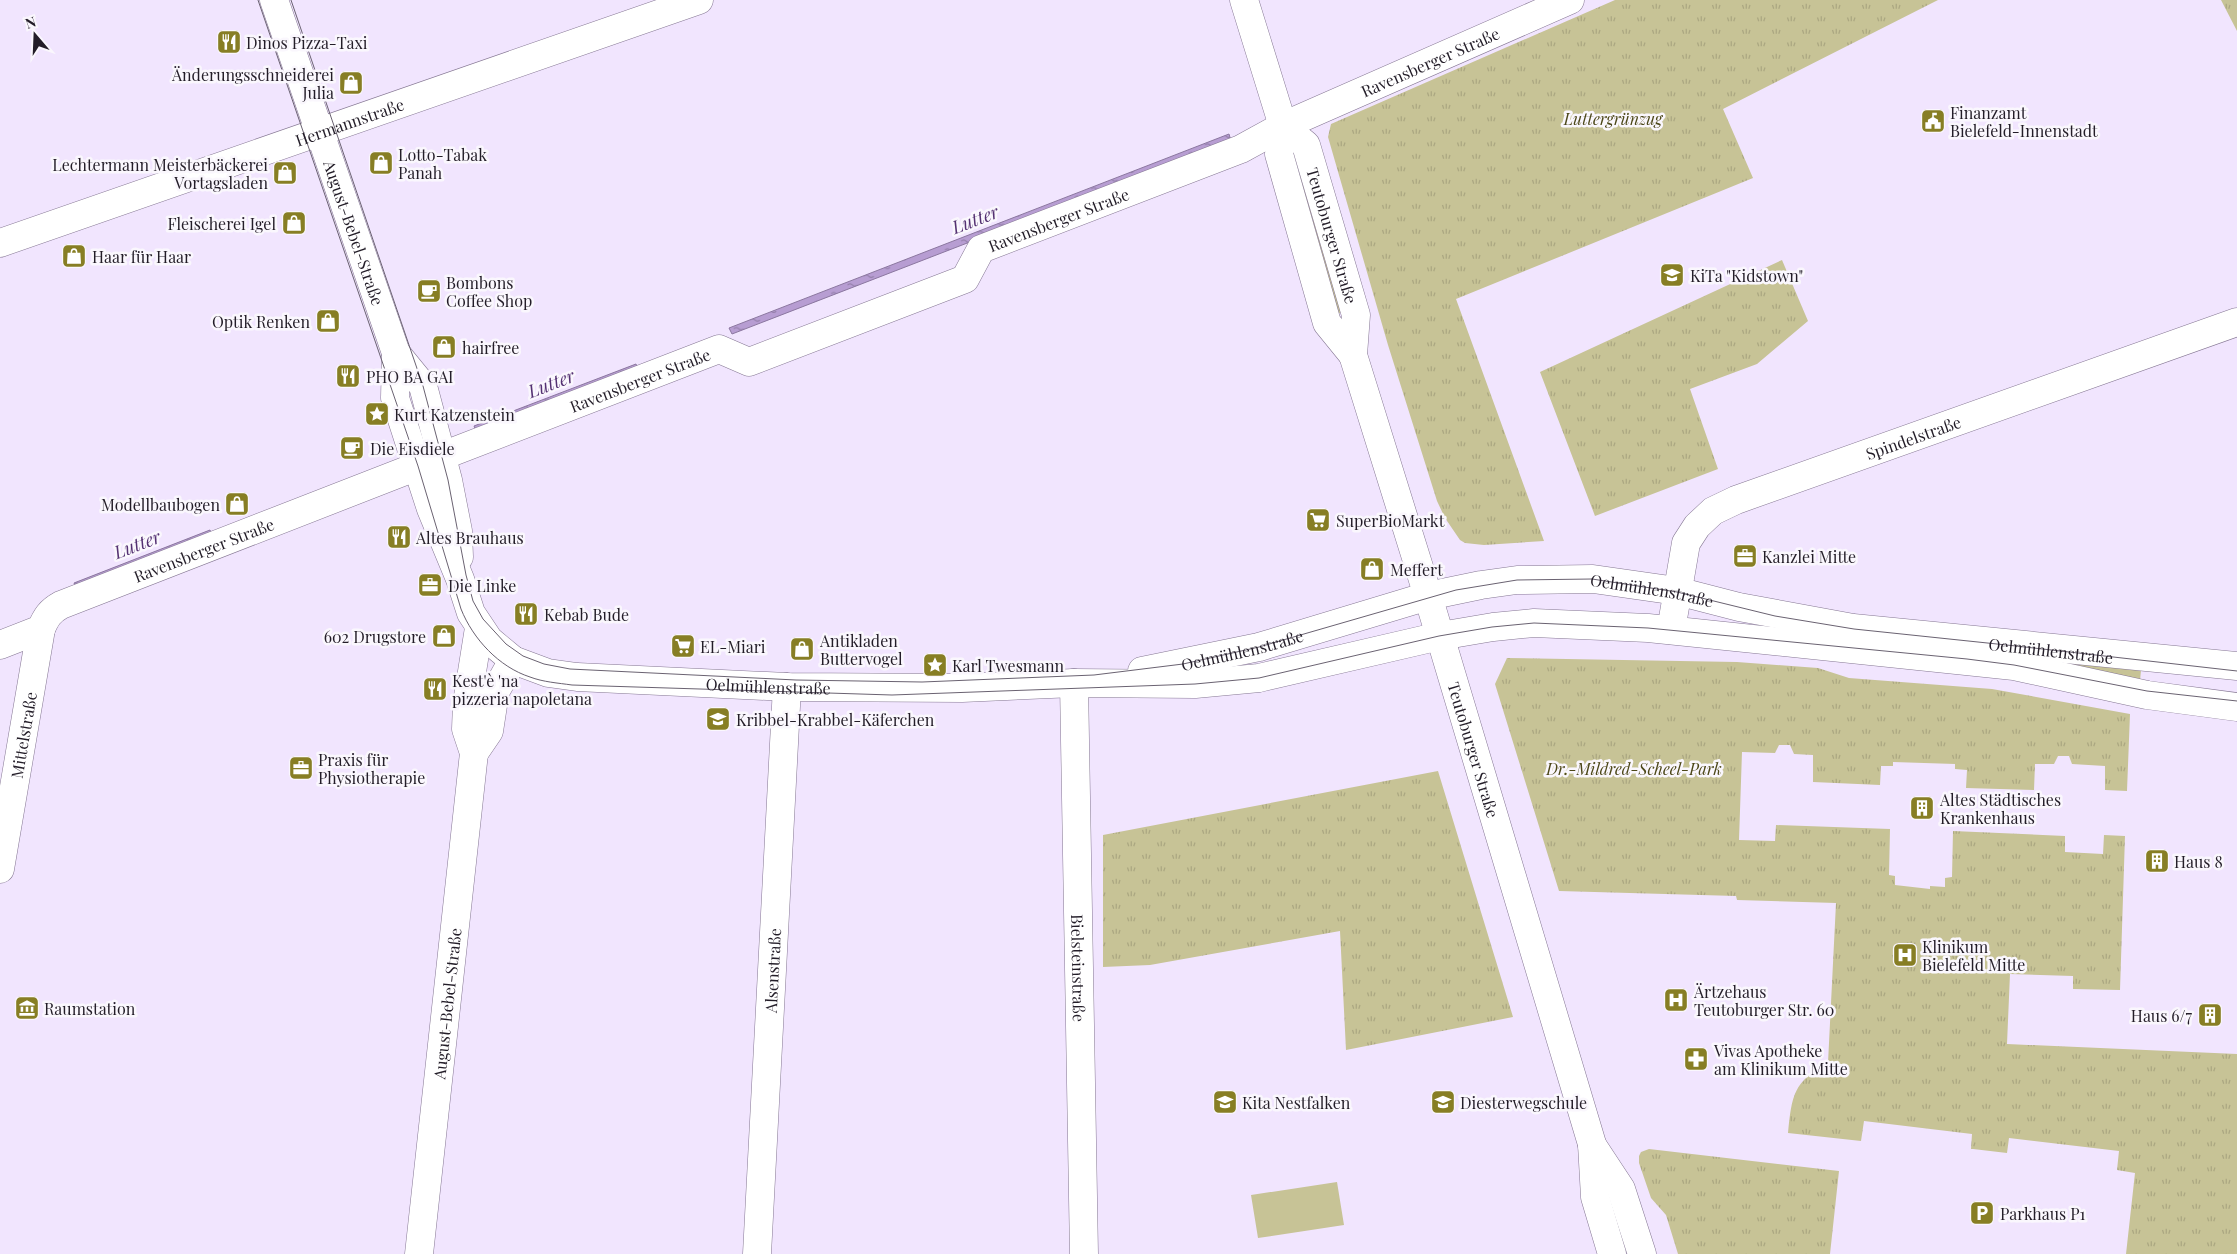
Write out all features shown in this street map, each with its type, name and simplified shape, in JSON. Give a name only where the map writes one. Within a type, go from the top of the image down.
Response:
[{"type":"street","name":"August-Bebel-Straße","points":[[274,0],[396,353],[395,398],[430,461],[442,538],[460,579],[465,598],[480,628],[467,703],[466,729],[474,753],[419,1254]]},
{"type":"street","name":"Hermannstraße","points":[[0,243],[699,0]]},
{"type":"street","points":[[1244,0],[1283,126]]},
{"type":"street","name":"Ravensberger Straße","points":[[41,629],[45,618],[52,610],[61,605],[719,349],[749,362],[965,280],[981,250],[1241,149],[1283,126],[1570,0]]},
{"type":"street","name":"Teutoburger Straße","points":[[1283,126],[1306,146],[1356,315],[1353,355],[1428,596],[1592,1144],[1595,1198],[1612,1254]]},
{"type":"street","name":"Spindelstraße","points":[[1671,630],[1686,543],[1697,526],[1713,511],[1736,500],[2237,322]]},
{"type":"street","name":"Oelmühlenstraße","points":[[1074,683],[1183,664],[1259,646],[1428,596],[1517,580],[1593,579],[1677,591],[1738,607],[1853,628],[2237,666]]},
{"type":"street","name":"Oelmühlenstraße","points":[[480,628],[495,646],[514,660],[548,673],[577,677],[787,686],[962,688],[1074,683],[1195,684],[1259,678],[1440,636],[1493,627],[1534,624],[1671,630],[2014,666],[2147,695],[2237,707]]},
{"type":"street","points":[[0,645],[41,629]]},
{"type":"street","name":"Mittelstraße","points":[[0,869],[41,629]]},
{"type":"street","name":"August-Bebel-Straße","points":[[474,753],[489,731],[495,692],[514,660]]},
{"type":"street","name":"Bielsteinstraße","points":[[1074,683],[1084,1254]]},
{"type":"street","name":"Alsenstraße","points":[[757,1254],[787,686]]},
{"type":"street","name":"Teutoburger Straße","points":[[1592,1144],[1621,1189],[1642,1254]]},
{"type":"green space","name":"Luttergrünzug","points":[[1615,0],[1938,0],[1723,109],[1753,178],[1456,299],[1544,541],[1484,545],[1465,543],[1460,540],[1445,518],[1437,501],[1388,345],[1328,137],[1331,124]]},
{"type":"green space","points":[[2221,0],[2237,0],[2237,31]]},
{"type":"green space","points":[[1305,173],[1343,312],[1337,314],[1295,177]]},
{"type":"green space","points":[[1782,260],[1808,321],[1757,364],[1690,389],[1718,469],[1595,516],[1540,372]]},
{"type":"green space","name":"Dr.-Mildred-Scheel-Park","points":[[1507,658],[1737,662],[1818,668],[1849,678],[1992,689],[2130,714],[2127,791],[2105,790],[2105,766],[2072,764],[2069,756],[2058,756],[2054,764],[2035,764],[2034,790],[1966,788],[1967,770],[1955,769],[1955,764],[1893,762],[1893,766],[1881,766],[1880,785],[1813,782],[1813,755],[1794,754],[1790,745],[1779,745],[1775,753],[1742,752],[1739,840],[1775,841],[1776,825],[1890,829],[1889,875],[1895,876],[1895,885],[1930,889],[1930,886],[1945,887],[1945,878],[1952,877],[1953,831],[2065,836],[2065,852],[2103,854],[2104,835],[2125,836],[2120,990],[2073,989],[2073,976],[2010,974],[2007,1044],[2237,1054],[2237,1254],[2126,1254],[2135,1173],[2117,1170],[2119,1151],[2009,1138],[2007,1153],[1971,1149],[1972,1134],[1864,1121],[1861,1141],[1788,1133],[1791,1109],[1796,1091],[1801,1083],[1816,1070],[1828,1063],[1836,903],[1737,900],[1736,896],[1559,891],[1495,684]]},
{"type":"green space","points":[[2060,661],[2141,670],[2140,681],[2058,663]]},
{"type":"green space","points":[[1438,771],[1513,1017],[1346,1050],[1340,931],[1150,965],[1103,967],[1103,835]]},
{"type":"green space","points":[[1649,1149],[1839,1171],[1830,1254],[1678,1254],[1666,1215],[1651,1198],[1639,1163],[1641,1152]]},
{"type":"green space","points":[[1337,1182],[1344,1225],[1258,1238],[1251,1195]]},
{"type":"water","points":[[1229,134],[1231,141],[732,334],[729,328]]},
{"type":"water","points":[[636,364],[637,367],[477,433],[474,426]]},
{"type":"water","points":[[210,530],[211,533],[76,588],[74,583]]},
{"type":"tram line","points":[[258,0],[418,466],[461,609],[472,631],[488,651],[508,666],[530,677],[572,685],[892,695],[1195,684],[1259,678],[1439,636],[1492,627],[1534,623],[1648,628],[1967,659],[2014,665],[2147,691],[2237,701]]},
{"type":"tram line","points":[[291,0],[423,386],[448,480],[466,575],[473,601],[483,619],[506,644],[523,656],[544,664],[570,669],[796,680],[922,682],[1094,675],[1183,664],[1259,647],[1456,590],[1517,580],[1592,579],[1677,592],[1775,616],[1854,629],[2237,671]]},
{"type":"place","name":"Dinos Pizza-Taxi","points":[[229,42]]},
{"type":"place","name":"Änderungsschneiderei Julia","points":[[351,83]]},
{"type":"place","name":"Finanzamt Bielefeld-Innenstadt","points":[[1933,121]]},
{"type":"place","name":"Lotto-Tabak Panah","points":[[381,163]]},
{"type":"place","name":"Lechtermann Meisterbäckerei Vortagsladen","points":[[285,173]]},
{"type":"place","name":"Fleischerei Igel","points":[[294,223]]},
{"type":"place","name":"Haar für Haar","points":[[74,256]]},
{"type":"place","name":"KiTa \"Kidstown\"","points":[[1672,275]]},
{"type":"place","name":"Bombons Coffee Shop","points":[[429,291]]},
{"type":"place","name":"Optik Renken","points":[[328,321]]},
{"type":"place","name":"hairfree","points":[[444,347]]},
{"type":"place","name":"PHO BA GAI","points":[[348,376]]},
{"type":"place","name":"Kurt Katzenstein","points":[[377,414]]},
{"type":"place","name":"Die Eisdiele","points":[[352,448]]},
{"type":"place","name":"Modellbaubogen","points":[[237,504]]},
{"type":"place","name":"SuperBioMarkt","points":[[1318,520]]},
{"type":"place","name":"Altes Brauhaus","points":[[399,537]]},
{"type":"place","name":"Kanzlei Mitte","points":[[1745,556]]},
{"type":"place","name":"Meffert","points":[[1372,569]]},
{"type":"place","name":"Die Linke","points":[[430,585]]},
{"type":"place","name":"Kebab Bude","points":[[526,614]]},
{"type":"place","name":"602 Drugstore","points":[[444,636]]},
{"type":"place","name":"EL-Miari","points":[[683,646]]},
{"type":"place","name":"Antikladen Buttervogel","points":[[802,649]]},
{"type":"place","name":"Karl Twesmann","points":[[935,665]]},
{"type":"place","name":"Kest'è 'na pizzeria napoletana","points":[[435,689]]},
{"type":"place","name":"Kribbel-Krabbel-Käferchen","points":[[718,719]]},
{"type":"place","name":"Praxis für Physiotherapie","points":[[301,768]]},
{"type":"place","name":"Altes Städtisches Krankenhaus","points":[[1922,808]]},
{"type":"place","name":"Haus 8","points":[[2157,861]]},
{"type":"place","name":"Klinikum Bielefeld Mitte","points":[[1905,955]]},
{"type":"place","name":"Ärtzehaus Teutoburger Str. 60","points":[[1676,1000]]},
{"type":"place","name":"Raumstation","points":[[27,1008]]},
{"type":"place","name":"Haus 6/7","points":[[2210,1015]]},
{"type":"place","name":"Vivas Apotheke am Klinikum Mitte","points":[[1696,1059]]},
{"type":"place","name":"Kita Nestfalken","points":[[1225,1102]]},
{"type":"place","name":"Diesterwegschule","points":[[1443,1102]]},
{"type":"place","name":"Parkhaus P1","points":[[1982,1213]]},
{"type":"water label","name":"Lutter","points":[[975,219]]},
{"type":"water label","name":"Lutter","points":[[551,383]]},
{"type":"water label","name":"Lutter","points":[[137,544]]}]
